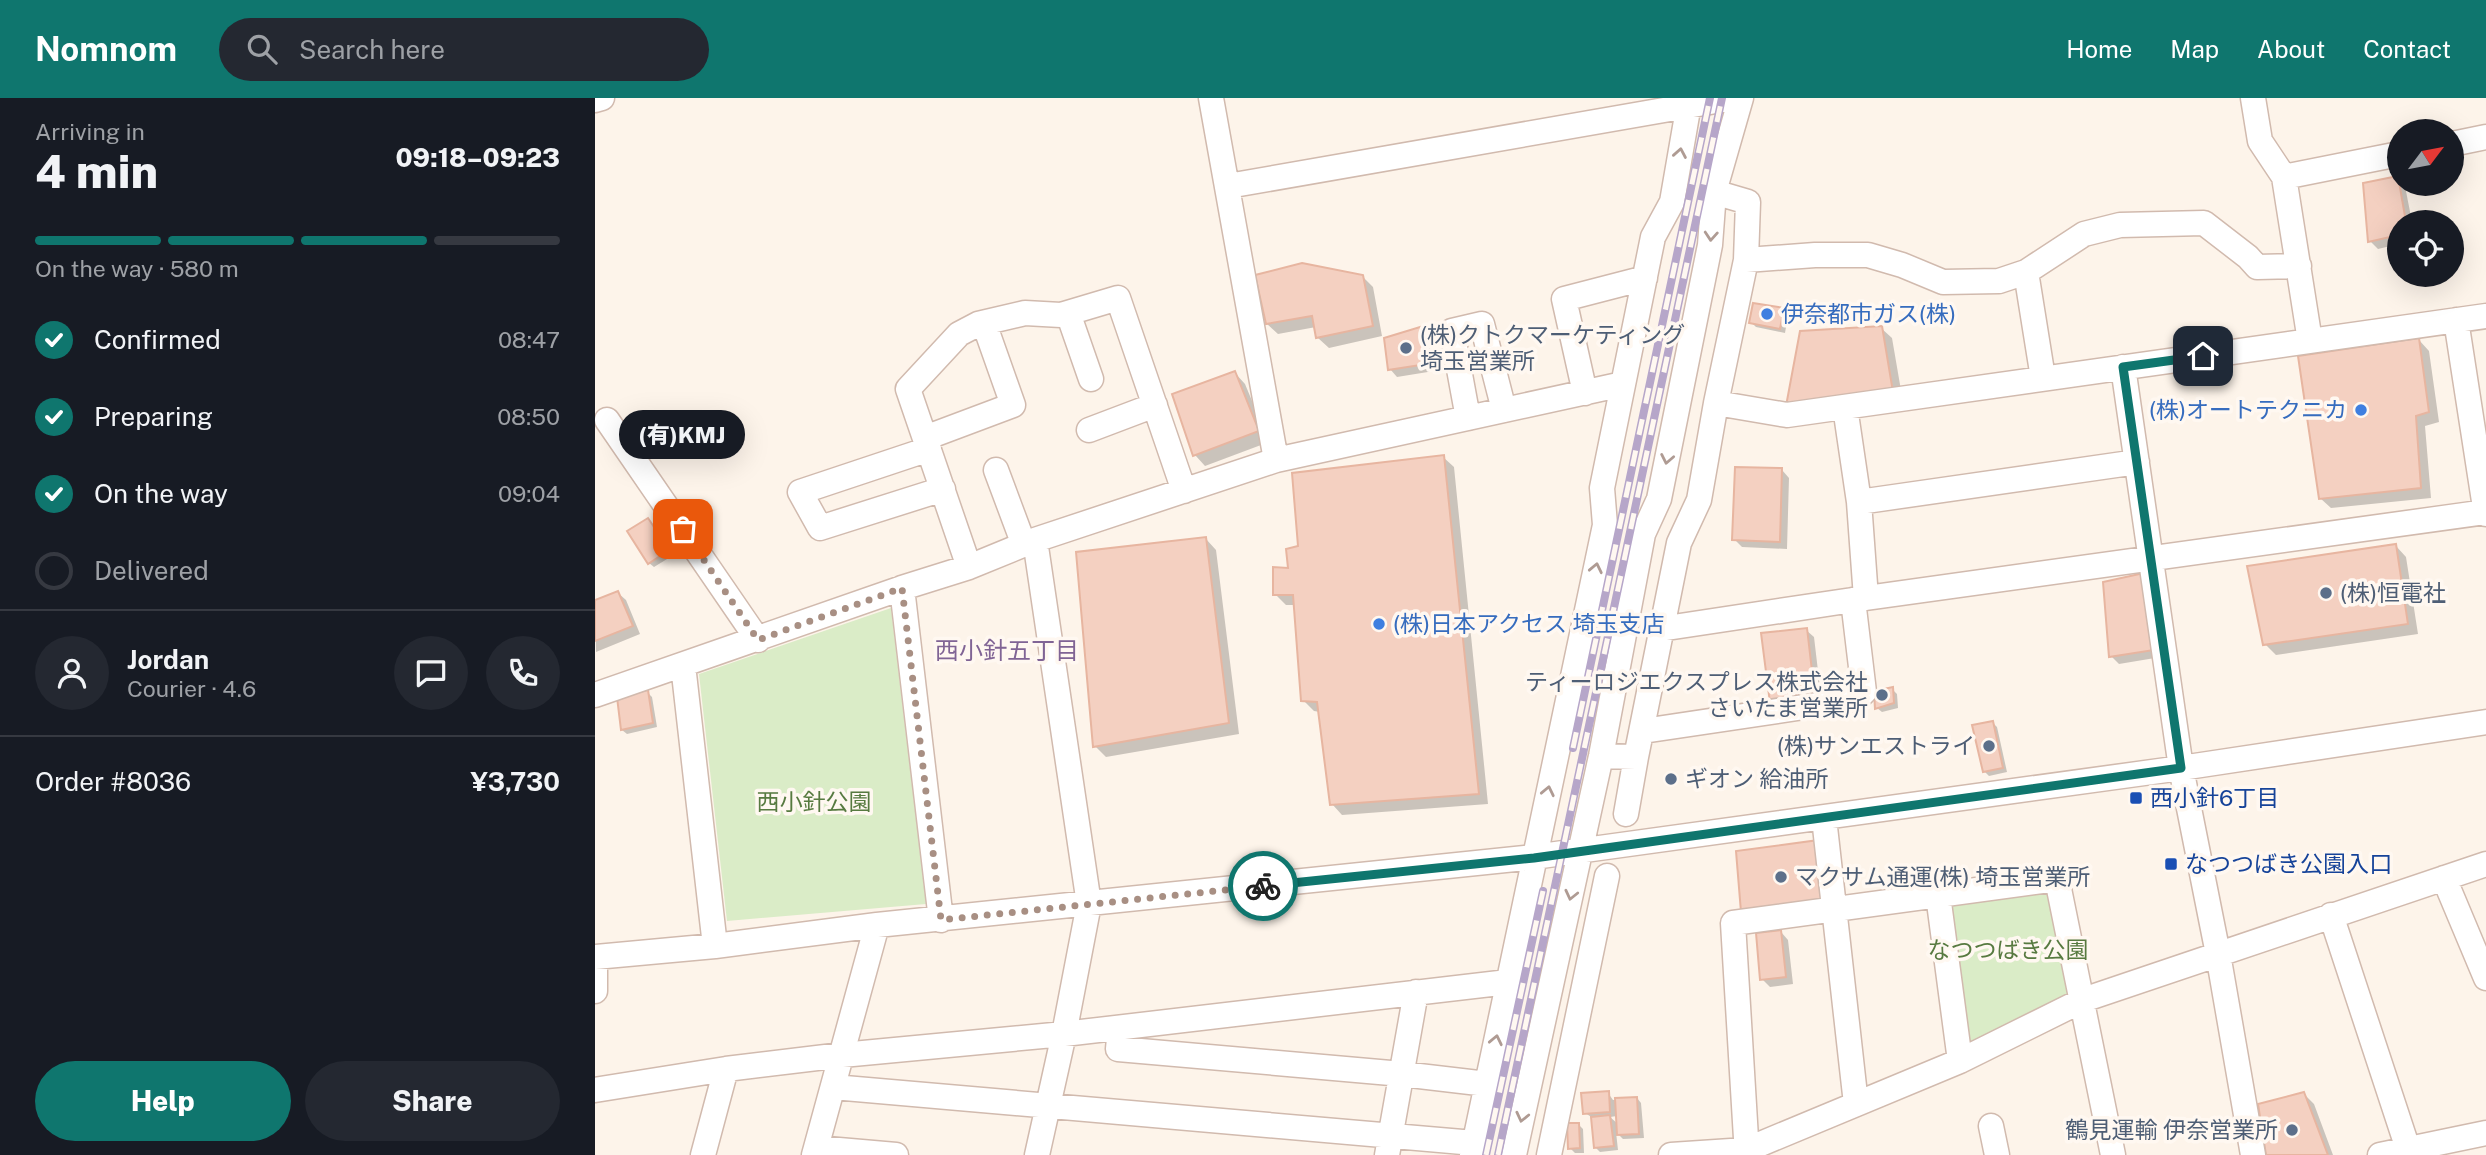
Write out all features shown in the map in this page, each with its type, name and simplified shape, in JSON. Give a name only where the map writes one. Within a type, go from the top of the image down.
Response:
[{"type":"street","points":[[595,100],[601,98]]},
{"type":"street","points":[[1212,98],[1276,460]]},
{"type":"street","points":[[1228,186],[1689,102],[1733,98]]},
{"type":"street","points":[[1514,1155],[1601,757],[1643,534],[1660,499],[1708,259],[1714,192],[1741,98]]},
{"type":"street","points":[[2253,98],[2260,141],[2284,177],[2311,341]]},
{"type":"street","points":[[833,1087],[1048,1106],[1389,1145],[1473,1149],[1605,525],[1602,488],[1653,237],[1672,202],[1689,102]]},
{"type":"street","points":[[2464,142],[2486,137]]},
{"type":"street","points":[[2284,177],[2387,157]]},
{"type":"street","points":[[1626,814],[1660,629],[1679,543],[1699,500],[1746,260],[1748,202],[1714,192]]},
{"type":"street","points":[[1746,260],[1815,255],[1868,255],[1902,265],[1943,282],[1999,281],[2026,272],[2084,234],[2120,225],[2204,223],[2257,267],[2299,266]]},
{"type":"street","points":[[2026,272],[2043,378]]},
{"type":"street","points":[[1585,393],[1564,299],[1645,278]]},
{"type":"street","points":[[969,567],[908,389],[959,334],[984,323],[1025,313],[1061,315],[1118,298],[1184,491]]},
{"type":"street","points":[[1069,313],[1091,379]]},
{"type":"street","points":[[1716,403],[1787,415],[2486,316]]},
{"type":"street","points":[[1660,629],[2486,513],[2456,320]]},
{"type":"street","points":[[943,489],[820,528],[800,492],[927,444],[1013,405],[984,323]]},
{"type":"street","points":[[1468,418],[1451,331],[1482,324],[1504,411]]},
{"type":"street","points":[[2123,367],[2181,768],[2218,954],[2253,1155]]},
{"type":"street","points":[[595,695],[969,567],[1030,542],[1276,460],[1623,384]]},
{"type":"street","points":[[1089,430],[1155,405]]},
{"type":"street","points":[[1643,731],[1857,699],[1864,692],[1860,502],[1845,407]]},
{"type":"street","points":[[607,420],[758,640]]},
{"type":"street","points":[[1860,502],[2137,462]]},
{"type":"street","points":[[996,470],[1030,542],[1089,904],[1037,1155]]},
{"type":"street","points":[[902,588],[941,920]]},
{"type":"street","points":[[684,665],[715,946]]},
{"type":"street","points":[[595,991],[595,957],[715,946],[877,925],[1534,858],[2181,768],[2486,722]]},
{"type":"street","points":[[1601,757],[1636,757]]},
{"type":"street","points":[[1824,818],[1856,1104]]},
{"type":"street","points":[[1671,1155],[1746,1152],[1960,1061],[2083,1000],[2486,864]]},
{"type":"street","points":[[1549,1155],[1607,876]]},
{"type":"street","points":[[2444,878],[2486,978]]},
{"type":"street","points":[[1746,1152],[1733,923],[2057,879],[2113,1155]]},
{"type":"street","points":[[1938,895],[1960,1061]]},
{"type":"street","points":[[2331,915],[2409,1152]]},
{"type":"street","points":[[877,925],[815,1152],[896,1155]]},
{"type":"street","points":[[595,1090],[726,1069],[842,1055],[1120,1028],[1508,982]]},
{"type":"street","points":[[1389,1145],[1416,992]]},
{"type":"street","points":[[1120,1028],[1118,1048],[1402,1073],[1487,1084]]},
{"type":"street","points":[[703,1155],[726,1069]]},
{"type":"street","points":[[1991,1126],[1997,1155]]},
{"type":"street","points":[[2381,1155],[2409,1152],[2486,1133]]},
{"type":"green space","name":"西小針公園","points":[[891,608],[926,904],[727,921],[699,674]]},
{"type":"green space","name":"なつつばき公園","points":[[2048,886],[2074,993],[1969,1045],[1944,907],[1952,900]]},
{"type":"building","points":[[2387,178],[2387,196],[2401,196],[2404,210],[2387,210],[2387,238],[2368,242],[2363,183]]},
{"type":"building","points":[[1302,263],[1363,275],[1373,326],[1316,338],[1312,316],[1266,324],[1255,275]]},
{"type":"building","points":[[1753,303],[1784,308],[1780,329],[1749,323]]},
{"type":"building","points":[[1882,326],[1893,392],[1786,406],[1800,331]]},
{"type":"building","points":[[1420,327],[1427,364],[1388,370],[1384,338]]},
{"type":"building","points":[[2419,338],[2429,412],[2416,416],[2421,488],[2319,499],[2298,356]]},
{"type":"building","points":[[1235,371],[1259,431],[1193,456],[1172,394]]},
{"type":"building","points":[[1444,455],[1479,794],[1330,805],[1317,702],[1301,701],[1293,595],[1273,595],[1273,567],[1288,568],[1286,549],[1298,546],[1292,473]]},
{"type":"building","points":[[1735,467],[1782,468],[1780,542],[1732,540]]},
{"type":"building","points":[[648,518],[669,550],[648,564],[627,531]]},
{"type":"building","points":[[1206,537],[1229,723],[1093,747],[1076,552]]},
{"type":"building","points":[[2396,544],[2408,624],[2263,645],[2247,566]]},
{"type":"building","points":[[2144,573],[2154,650],[2109,657],[2103,582]]},
{"type":"building","points":[[618,591],[633,626],[595,641],[595,600]]},
{"type":"building","points":[[1807,628],[1815,697],[1770,703],[1761,633]]},
{"type":"building","points":[[1893,687],[1894,703],[1875,709],[1874,691]]},
{"type":"building","points":[[648,690],[653,723],[621,730],[617,697]]},
{"type":"building","points":[[1993,721],[2003,768],[1983,772],[1972,725]]},
{"type":"building","points":[[1819,840],[1824,901],[1741,912],[1736,851]]},
{"type":"building","points":[[1781,930],[1786,977],[1760,980],[1756,933]]},
{"type":"building","points":[[1609,1091],[1610,1112],[1583,1114],[1581,1093]]},
{"type":"building","points":[[2304,1092],[2328,1155],[2266,1155],[2258,1104]]},
{"type":"building","points":[[1637,1097],[1639,1134],[1617,1135],[1615,1098]]},
{"type":"building","points":[[1610,1115],[1614,1146],[1594,1148],[1591,1117]]},
{"type":"building","points":[[1567,1123],[1579,1123],[1580,1148],[1568,1149]]},
{"type":"railway","points":[[1573,748],[1710,98]]},
{"type":"railway","points":[[1498,1155],[1722,98]]},
{"type":"railway","points":[[1486,1155],[1543,891]]},
{"type":"way so far","points":[[683,529],[758,640],[902,588],[941,920],[1263,886]]},
{"type":"place","name":"伊奈都市ガス(株)","points":[[1767,314]]},
{"type":"place","name":"(株)クトクマーケティング 埼玉営業所","points":[[1406,348]]},
{"type":"place","name":"(株)オートテクニカ","points":[[2361,410]]},
{"type":"place","name":"(有)KMJ","points":[[683,529]]},
{"type":"place","name":"(株)恒電社","points":[[2326,593]]},
{"type":"place","name":"(株)日本アクセス 埼玉支店","points":[[1379,624]]},
{"type":"place","name":"ティーロジエクスプレス株式会社 さいたま営業所","points":[[1882,695]]},
{"type":"place","name":"(株)サンエストライ","points":[[1989,746]]},
{"type":"place","name":"ギオン 給油所","points":[[1671,779]]},
{"type":"place","name":"西小針6丁目","points":[[2136,798]]},
{"type":"place","name":"なつつばき公園入口","points":[[2171,864]]},
{"type":"place","name":"マクサム通運(株) 埼玉営業所","points":[[1781,877]]},
{"type":"place","name":"鶴見運輸 伊奈営業所","points":[[2292,1130]]},
{"type":"district","name":"西小針五丁目","points":[[1007,651]]},
{"type":"route","points":[[1263,886],[1534,858],[2181,768],[2123,367],[2203,356]]}]
